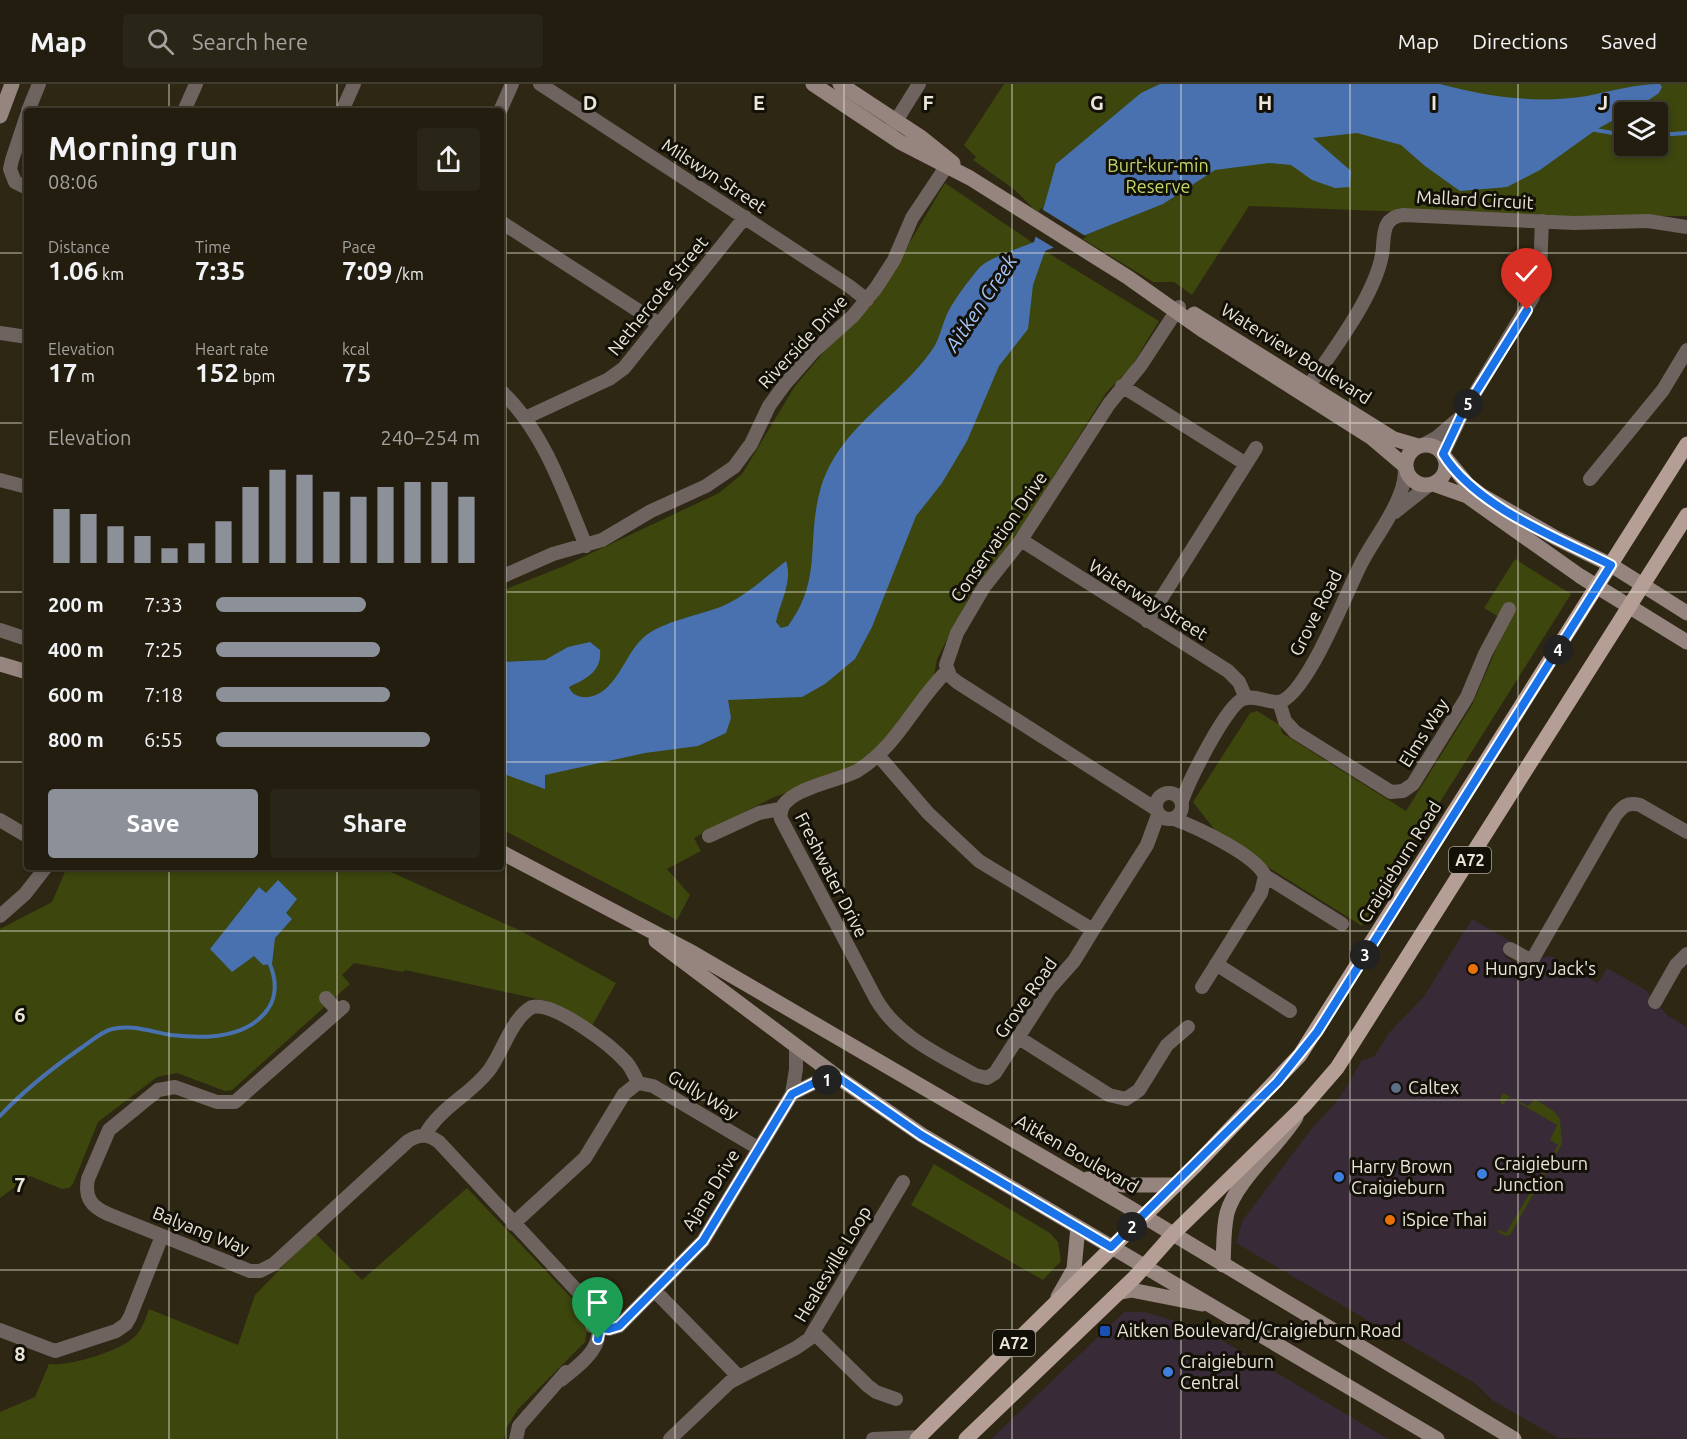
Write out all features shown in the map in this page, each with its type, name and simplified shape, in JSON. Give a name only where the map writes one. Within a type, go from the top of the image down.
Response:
[{"type":"main road","points":[[0,116],[12,84]]},
{"type":"main road","name":"Waterview Boulevard","points":[[813,84],[892,127],[1153,294],[1178,309],[1213,325],[1379,443],[1406,467]]},
{"type":"main road","name":"Waterview Boulevard","points":[[840,84],[892,127]]},
{"type":"main road","name":"Waterview Boulevard","points":[[1306,390],[1394,439],[1421,446]]},
{"type":"main road","name":"Craigieburn Road","points":[[918,1438],[1176,1185],[1277,1082],[1311,1039],[1687,444]]},
{"type":"main road","points":[[1687,613],[1611,565],[1556,538],[1480,495],[1434,447],[1421,446],[1408,454],[1406,467],[1411,479],[1467,496],[1629,607],[1687,642]]},
{"type":"main road","points":[[1431,484],[1445,469],[1443,455]]},
{"type":"main road","name":"A72","points":[[966,1439],[1120,1292],[1173,1234],[1303,1107],[1352,1047],[1687,515]]},
{"type":"main road","points":[[0,664],[24,671]]},
{"type":"main road","name":"Aitken Boulevard","points":[[504,854],[616,910],[703,958],[1143,1216],[1514,1439]]},
{"type":"main road","name":"Aitken Boulevard","points":[[616,910],[796,1047],[921,1135],[1437,1439]]},
{"type":"main road","points":[[1223,1265],[1224,1233],[1228,1211],[1238,1192],[1284,1137],[1303,1107]]},
{"type":"main road","points":[[1076,1177],[1124,1185],[1176,1185]]},
{"type":"main road","points":[[1055,1302],[1074,1269],[1078,1227]]},
{"type":"main road","points":[[1120,1292],[1131,1290],[1210,1306]]},
{"type":"street","points":[[30,108],[39,84]]},
{"type":"street","points":[[185,108],[196,84]]},
{"type":"street","points":[[343,108],[354,84]]},
{"type":"street","points":[[501,108],[512,84]]},
{"type":"street","name":"Milswyn Street","points":[[540,84],[745,217],[867,300]]},
{"type":"street","points":[[892,127],[919,84]]},
{"type":"street","points":[[24,126],[10,170],[15,182],[24,186]]},
{"type":"street","name":"Riverside Drive","points":[[504,576],[553,554],[602,540],[651,511],[706,486],[734,466],[751,444],[769,406],[785,384],[814,351],[867,300],[886,274],[912,218],[948,164]]},
{"type":"street","name":"Mallard Circuit","points":[[1306,390],[1372,287],[1381,263],[1384,232],[1390,219],[1403,215],[1542,221],[1648,221],[1687,227]]},
{"type":"street","name":"Nethercote Street","points":[[525,418],[609,379],[638,353],[745,217]]},
{"type":"street","points":[[1443,455],[1461,416],[1533,297],[1540,271],[1542,221]]},
{"type":"street","points":[[504,224],[659,324]]},
{"type":"street","name":"Conservation Drive","points":[[947,671],[947,656],[970,609],[1021,540],[1122,387],[1141,365],[1178,309]]},
{"type":"street","points":[[0,326],[21,336]]},
{"type":"street","points":[[0,333],[21,336]]},
{"type":"street","points":[[1590,479],[1663,390],[1687,350]]},
{"type":"street","points":[[1122,387],[1246,464]]},
{"type":"street","points":[[504,394],[525,418],[558,480],[586,546]]},
{"type":"street","points":[[1421,446],[1436,438],[1461,416]]},
{"type":"street","points":[[1147,621],[1256,448]]},
{"type":"street","name":"Grove Road","points":[[1279,702],[1292,695],[1326,642],[1351,584],[1391,515],[1404,484],[1406,467]]},
{"type":"street","points":[[0,480],[24,486]]},
{"type":"street","name":"Grove Road","points":[[1391,515],[1431,484]]},
{"type":"street","name":"Waterway Street","points":[[1021,540],[1228,671],[1239,682],[1246,698]]},
{"type":"street","name":"Elms Way","points":[[1279,702],[1285,721],[1295,732],[1391,792],[1404,791],[1413,784],[1455,718],[1509,609]]},
{"type":"street","points":[[0,630],[24,638]]},
{"type":"street","points":[[947,671],[957,682],[1132,792],[1170,808],[1258,865],[1265,876],[1342,924]]},
{"type":"street","name":"Freshwater Drive","points":[[947,671],[929,689],[897,736],[878,755],[849,775],[788,798],[780,809],[781,819],[885,1014],[903,1032],[975,1075],[987,1078]]},
{"type":"street","points":[[1246,698],[1279,702]]},
{"type":"street","name":"Grove Road","points":[[987,1078],[995,1073],[1050,988],[1074,961],[1234,707],[1246,698]]},
{"type":"street","points":[[878,755],[927,813],[979,861],[1094,930]]},
{"type":"street","points":[[1524,974],[1615,816],[1624,806],[1632,803],[1640,805],[1687,832]]},
{"type":"street","points":[[709,836],[759,813],[780,809]]},
{"type":"street","points":[[0,820],[24,834]]},
{"type":"street","points":[[0,916],[30,890],[44,870]]},
{"type":"street","points":[[1202,987],[1261,893],[1265,876]]},
{"type":"street","points":[[1510,949],[1532,961]]},
{"type":"street","points":[[1655,1002],[1676,965],[1687,954]]},
{"type":"street","points":[[1216,964],[1290,1011]]},
{"type":"street","name":"Balyang Way","points":[[326,998],[340,1009],[235,1102],[224,1104],[168,1086],[158,1090],[109,1130],[88,1179],[86,1187],[89,1200],[101,1211],[250,1270],[267,1268],[408,1141],[430,1137]]},
{"type":"street","points":[[508,1439],[515,1420],[561,1380],[589,1344],[597,1326],[579,1295],[430,1137],[437,1116],[488,1072],[522,1016],[527,1010],[537,1006],[549,1009],[598,1038],[627,1064],[638,1083]]},
{"type":"street","points":[[1019,1038],[1108,1095],[1126,1099],[1139,1090],[1167,1045],[1188,1027]]},
{"type":"street","name":"Ajana Drive","points":[[597,1326],[624,1319],[703,1241],[792,1094],[796,1047]]},
{"type":"street","points":[[792,1094],[816,1082],[839,1078]]},
{"type":"street","name":"Gully Way","points":[[513,1224],[585,1158],[624,1094],[638,1083],[653,1086],[758,1148]]},
{"type":"street","name":"Healesville Loop","points":[[670,1439],[721,1388],[796,1348],[814,1333],[903,1182]]},
{"type":"street","points":[[0,1330],[55,1351],[122,1328],[130,1317],[162,1236]]},
{"type":"street","points":[[654,1290],[739,1377]]},
{"type":"street","points":[[814,1333],[868,1386],[876,1392],[896,1399]]},
{"type":"street","points":[[516,1439],[519,1426],[541,1399]]},
{"type":"street","points":[[873,1439],[918,1438]]},
{"type":"shaded area","name":"Craigieburn Junction","points":[[1472,919],[1510,941],[1504,951],[1505,957],[1514,962],[1551,956],[1598,983],[1607,968],[1646,990],[1667,1015],[1687,1027],[1687,1439],[1558,1438],[1492,1400],[1476,1384],[1236,1243],[1243,1220],[1312,1128],[1339,1099],[1362,1060],[1374,1057],[1389,1033],[1425,995]]},
{"type":"shaded area","name":"Craigieburn Central","points":[[1124,1312],[1145,1312],[1203,1329],[1388,1439],[991,1439]]},
{"type":"green space","name":"Burt-kur-min Reserve","points":[[1004,84],[1687,84],[1687,216],[1542,217],[1249,206],[1192,295],[1174,282],[1153,282],[1034,209],[1015,190],[973,160],[976,157],[964,145]]},
{"type":"green space","points":[[945,183],[1045,251],[1159,321],[1131,367],[1106,393],[1023,525],[972,592],[937,659],[934,676],[878,749],[847,770],[772,798],[694,838],[701,851],[667,869],[690,895],[677,920],[504,831],[504,590],[564,566],[719,493],[742,474],[795,386],[828,347],[875,301]]},
{"type":"green space","points":[[1515,559],[1571,594],[1362,926],[1221,838],[1193,802],[1250,713],[1257,711],[1280,725],[1282,733],[1406,811],[1472,705],[1503,633],[1499,617],[1484,608]]},
{"type":"green space","points":[[66,870],[387,870],[521,931],[616,983],[592,1026],[547,1001],[405,970],[403,972],[354,963],[342,975],[350,984],[232,1090],[225,1091],[177,1073],[157,1077],[98,1122],[73,1184],[69,1188],[62,1189],[30,1176],[0,1198],[0,929],[52,902]]},
{"type":"green space","points":[[1503,1093],[1528,1106],[1535,1099],[1555,1112],[1560,1119],[1562,1144],[1510,1235],[1505,1236],[1497,1229],[1506,1233],[1558,1145],[1550,1140],[1557,1125],[1509,1097],[1503,1105],[1501,1104],[1500,1099]]},
{"type":"green space","points":[[934,1164],[1050,1233],[1058,1242],[1061,1261],[1043,1280],[911,1205]]},
{"type":"green space","points":[[467,1188],[583,1310],[588,1325],[585,1342],[518,1409],[507,1427],[504,1439],[0,1439],[0,1412],[35,1397],[49,1364],[80,1361],[117,1348],[139,1332],[149,1309],[238,1345],[255,1295],[315,1233],[362,1280]]},
{"type":"water","points":[[1160,84],[1440,84],[1495,96],[1532,99],[1587,96],[1642,85],[1660,84],[1662,87],[1659,93],[1646,102],[1614,102],[1614,120],[1597,129],[1540,170],[1507,187],[1460,191],[1425,166],[1401,145],[1357,133],[1313,138],[1351,171],[1350,187],[1335,188],[1312,180],[1291,165],[1269,163],[1215,170],[1163,204],[1045,251],[1033,285],[1028,329],[999,366],[967,441],[942,483],[916,516],[872,627],[855,659],[825,684],[802,697],[728,700],[731,718],[726,733],[698,746],[645,753],[545,775],[545,789],[504,774],[504,662],[545,660],[568,647],[590,642],[600,650],[596,669],[587,678],[569,687],[572,693],[578,696],[593,696],[610,684],[636,646],[650,633],[660,627],[735,600],[786,561],[787,584],[776,622],[781,628],[788,626],[806,592],[812,560],[816,510],[828,469],[854,432],[918,368],[932,350],[951,306],[980,267],[997,257],[1034,242],[1056,164],[1141,93]]},
{"type":"water","points":[[278,880],[297,899],[286,913],[292,919],[275,938],[272,964],[263,965],[254,956],[232,972],[210,949],[259,887],[266,893]]},
{"type":"pier","points":[[1040,208],[1087,237],[1056,249],[1033,235]]},
{"type":"waterway","name":"Aitken Creek","points":[[1590,129],[1614,133]]},
{"type":"waterway","name":"Aitken Creek","points":[[1668,134],[1687,133]]},
{"type":"waterway","name":"Aitken Creek","points":[[0,1116],[49,1072],[108,1030],[134,1028],[197,1037],[224,1035],[249,1026],[268,1009],[275,992],[269,962]]},
{"type":"place","name":"Hungry Jack's","points":[[1473,969]]},
{"type":"place","name":"Caltex","points":[[1396,1088]]},
{"type":"place","name":"Craigieburn Junction","points":[[1482,1174]]},
{"type":"place","name":"Harry Brown Craigieburn","points":[[1339,1177]]},
{"type":"place","name":"iSpice Thai","points":[[1390,1220]]},
{"type":"place","name":"Aitken Boulevard/Craigieburn Road","points":[[1105,1331]]},
{"type":"place","name":"Craigieburn Central","points":[[1168,1372]]},
{"type":"route","points":[[598,1339],[600,1328],[609,1329],[619,1326],[703,1241],[792,1094],[816,1082],[839,1078],[921,1135],[1111,1247],[1277,1082],[1317,1032],[1611,565],[1556,538],[1480,495],[1457,473],[1443,454],[1461,416],[1527,310]]}]
